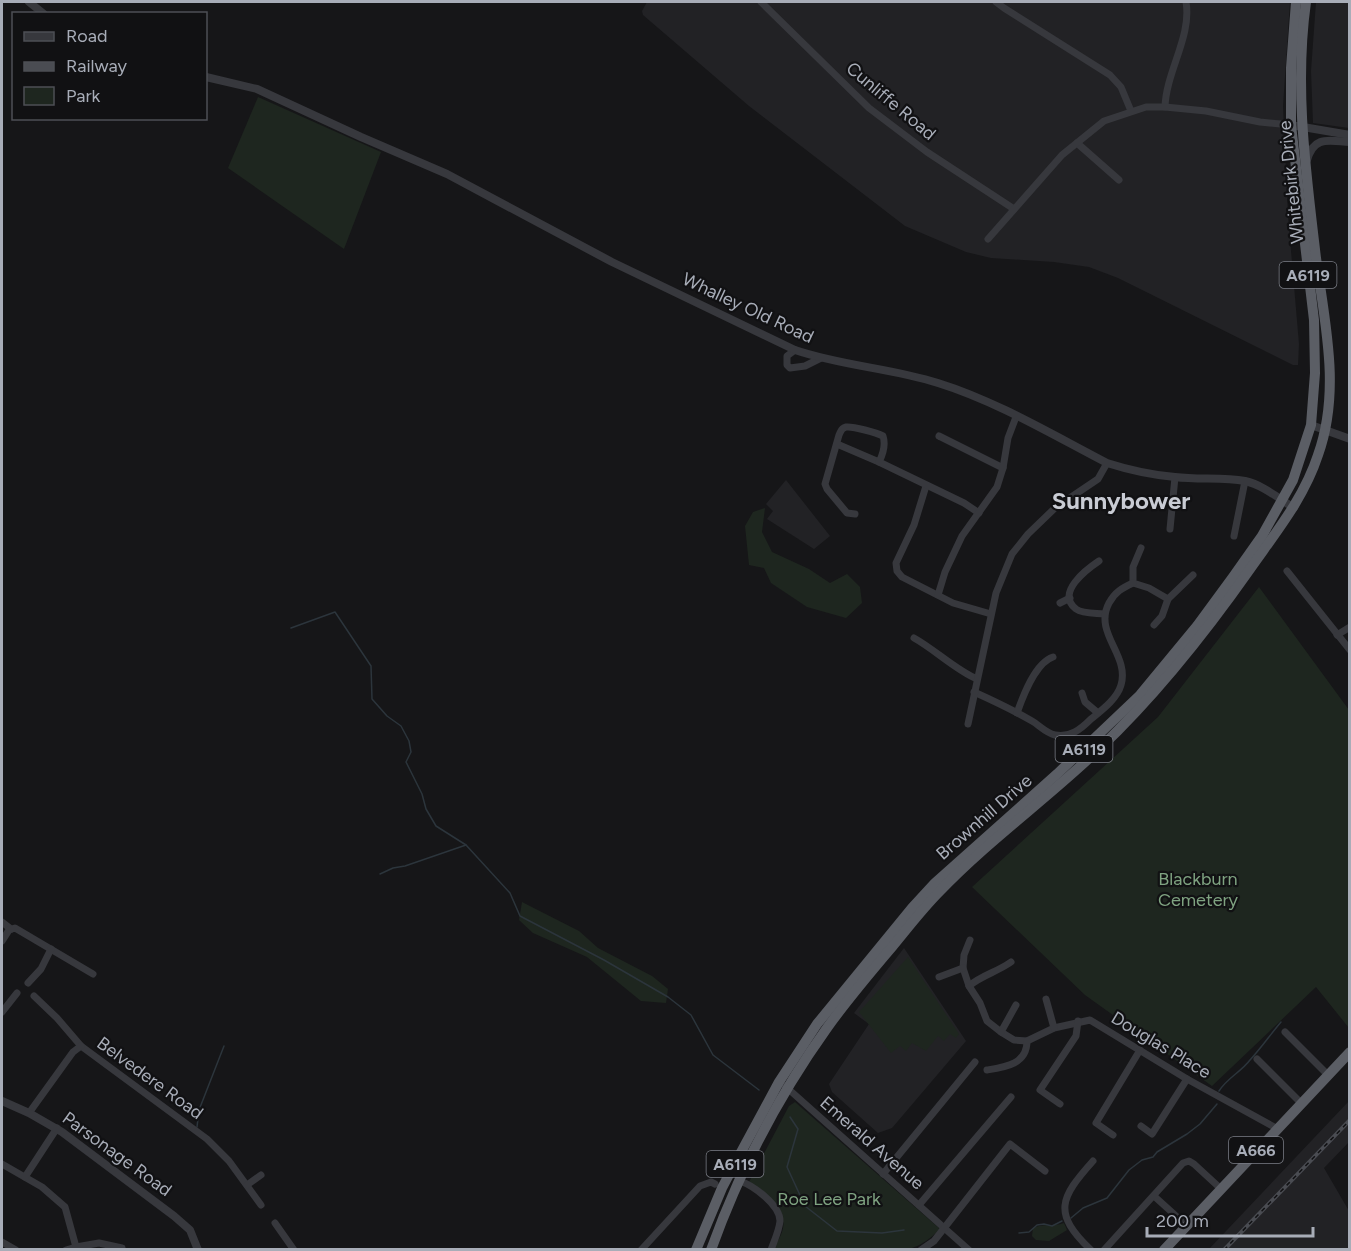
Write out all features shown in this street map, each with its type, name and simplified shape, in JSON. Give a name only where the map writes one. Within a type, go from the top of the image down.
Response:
[{"type":"highway","name":"Whitebirk Drive","points":[[1296,2],[1291,68],[1296,126],[1297,190],[1314,320],[1315,392],[1311,425]]},
{"type":"highway","name":"Whitebirk Drive","points":[[1306,2],[1296,126],[1305,164],[1329,347],[1329,398],[1326,431]]},
{"type":"highway","name":"Brownhill Drive","points":[[696,1250],[722,1188],[817,1024],[935,883],[1057,774],[1140,695],[1197,626],[1262,536],[1282,501],[1300,463],[1311,425]]},
{"type":"highway","name":"Brownhill Drive","points":[[711,1250],[783,1085],[835,1017],[925,908],[958,873],[1093,755],[1139,709],[1217,616],[1294,508],[1318,456],[1326,431]]},
{"type":"highway","name":"A666","points":[[1164,1250],[1300,1102],[1350,1052]]},
{"type":"street","points":[[29,2],[42,12]]},
{"type":"street","name":"Cunliffe Road","points":[[760,2],[869,108],[927,152],[1014,209]]},
{"type":"street","points":[[996,2],[1110,75],[1121,87],[1131,111]]},
{"type":"street","points":[[1165,106],[1165,94],[1186,24],[1186,2]]},
{"type":"street","name":"Whalley Old Road","points":[[207,77],[257,89],[447,174],[612,262],[795,350],[821,358],[938,382],[971,395],[1107,463],[1136,472],[1245,481],[1261,487],[1294,508]]},
{"type":"street","points":[[988,239],[1062,154],[1104,121],[1131,111],[1165,106],[1350,135]]},
{"type":"street","points":[[1305,164],[1309,152],[1318,142],[1350,142]]},
{"type":"street","points":[[1077,143],[1119,180]]},
{"type":"street","points":[[795,350],[787,356],[787,365],[790,368],[805,366],[821,358]]},
{"type":"street","points":[[938,595],[945,572],[962,536],[997,487],[1008,438],[1016,417]]},
{"type":"street","points":[[1311,425],[1350,439]]},
{"type":"street","points":[[855,514],[847,513],[825,487],[825,480],[841,431],[845,428],[883,436],[883,455],[879,462]]},
{"type":"street","points":[[939,436],[1003,468]]},
{"type":"street","points":[[837,444],[964,503],[979,513]]},
{"type":"street","points":[[968,724],[996,593],[1012,554],[1028,534],[1055,508],[1098,479],[1107,463]]},
{"type":"street","points":[[1170,529],[1175,477]]},
{"type":"street","points":[[1234,536],[1245,481]]},
{"type":"street","points":[[926,486],[914,525],[896,569],[902,577],[953,603],[991,614]]},
{"type":"street","points":[[1133,583],[1133,567],[1141,548]]},
{"type":"street","points":[[1100,561],[1078,577],[1070,598],[1080,611],[1104,614]]},
{"type":"street","points":[[1287,571],[1350,650]]},
{"type":"street","points":[[1154,625],[1160,619],[1168,600],[1193,575]]},
{"type":"street","points":[[974,692],[1017,712],[1050,734],[1076,732],[1119,691],[1123,674],[1122,666],[1107,635],[1104,614],[1114,595],[1121,588],[1133,583],[1149,588],[1168,600]]},
{"type":"street","points":[[1060,603],[1070,598]]},
{"type":"street","points":[[1337,635],[1350,627]]},
{"type":"street","points":[[914,638],[932,648],[966,674],[977,679]]},
{"type":"street","points":[[1017,712],[1032,678],[1047,659],[1053,657]]},
{"type":"street","points":[[1082,693],[1082,703],[1098,713]]},
{"type":"street","points":[[2,922],[93,974]]},
{"type":"street","points":[[2,941],[11,928]]},
{"type":"street","points":[[970,940],[964,955],[963,968],[969,986],[980,1003],[987,1021],[1001,1032],[1014,1040],[1027,1041],[1054,1028],[1078,1021],[1076,1036],[1040,1090],[1060,1104]]},
{"type":"street","points":[[28,983],[42,969],[51,949]]},
{"type":"street","points":[[969,986],[986,974],[997,972],[1011,962]]},
{"type":"street","points":[[939,977],[963,968]]},
{"type":"street","points":[[2,1012],[16,993]]},
{"type":"street","name":"Belvedere Road","points":[[34,996],[81,1046],[207,1138],[225,1156],[261,1205]]},
{"type":"street","points":[[1046,999],[1054,1028]]},
{"type":"street","points":[[1001,1032],[1016,1005]]},
{"type":"street","name":"Douglas Place","points":[[1078,1021],[1090,1020],[1187,1079],[1276,1128]]},
{"type":"street","points":[[1286,1032],[1327,1074]]},
{"type":"street","points":[[987,1070],[1013,1065],[1027,1050],[1027,1041]]},
{"type":"street","points":[[28,1113],[73,1052],[81,1046]]},
{"type":"street","points":[[1113,1135],[1096,1123],[1140,1050]]},
{"type":"street","points":[[1257,1059],[1300,1102]]},
{"type":"street","points":[[883,1174],[975,1062]]},
{"type":"street","points":[[1141,1126],[1152,1134],[1187,1079]]},
{"type":"street","name":"Emerald Avenue","points":[[783,1085],[969,1250]]},
{"type":"street","points":[[919,1205],[1011,1097]]},
{"type":"street","name":"Parsonage Road","points":[[2,1101],[57,1128],[174,1216],[190,1230],[198,1250]]},
{"type":"street","points":[[25,1177],[57,1128]]},
{"type":"street","points":[[921,1250],[934,1241],[1010,1144],[1045,1171]]},
{"type":"street","points":[[1104,1250],[1183,1163],[1189,1161],[1220,1188]]},
{"type":"street","points":[[2,1164],[42,1187],[65,1207],[76,1246]]},
{"type":"street","points":[[1091,1250],[1071,1229],[1066,1219],[1066,1199],[1072,1187],[1091,1164],[1096,1173]]},
{"type":"street","points":[[247,1185],[261,1175]]},
{"type":"street","points":[[740,1181],[765,1197],[779,1215],[780,1223],[771,1250]]},
{"type":"street","points":[[641,1250],[700,1186],[711,1182],[715,1184]]},
{"type":"street","points":[[1154,1196],[1186,1225]]},
{"type":"street","points":[[274,1224],[294,1250]]},
{"type":"street","points":[[2,1242],[16,1250]]},
{"type":"street","points":[[1078,1250],[1084,1242]]},
{"type":"street","points":[[66,1250],[76,1246],[99,1243],[122,1248]]},
{"type":"shaded area","points":[[647,2],[1290,2],[1283,106],[1288,216],[1299,344],[1298,365],[1293,365],[1118,278],[1089,267],[991,258],[966,252],[905,226],[749,106],[643,15],[642,11]]},
{"type":"shaded area","points":[[1316,2],[1349,2],[1349,128],[1313,123],[1311,71]]},
{"type":"shaded area","points":[[786,480],[830,536],[814,549],[767,519],[773,511],[766,504]]},
{"type":"shaded area","points":[[904,948],[966,1041],[892,1128],[878,1133],[832,1092],[829,1084],[869,1024],[854,1013]]},
{"type":"shaded area","points":[[1349,1101],[1349,1142],[1324,1168],[1349,1211],[1349,1249],[1209,1249]]},
{"type":"green space","points":[[258,97],[381,152],[344,249],[228,168]]},
{"type":"green space","points":[[765,508],[762,532],[772,552],[809,569],[830,583],[847,574],[860,587],[862,603],[846,618],[807,607],[771,583],[764,568],[749,565],[745,526],[753,512]]},
{"type":"green space","name":"Blackburn Cemetery","points":[[1259,587],[1349,710],[1349,1028],[1316,987],[1212,1086],[1085,995],[972,887],[1158,717]]},
{"type":"green space","points":[[522,902],[579,931],[598,948],[652,976],[668,989],[666,1003],[641,1001],[587,957],[533,933],[519,920]]},
{"type":"green space","points":[[908,957],[959,1034],[956,1038],[950,1034],[944,1041],[938,1036],[926,1051],[912,1043],[906,1051],[900,1046],[891,1053],[859,1012]]},
{"type":"green space","name":"Roe Lee Park","points":[[795,1102],[940,1229],[917,1246],[908,1249],[773,1249],[782,1232],[782,1216],[774,1202],[749,1182],[789,1106]]},
{"type":"green space","points":[[1064,1223],[1067,1230],[1049,1241],[1036,1240],[1032,1236],[1033,1228]]},
{"type":"waterway","points":[[291,628],[335,612],[371,666],[372,699],[387,716],[401,726],[409,741],[411,752],[406,762],[422,794],[426,809],[436,826],[466,845],[510,893],[520,916],[668,997],[691,1015],[713,1055],[759,1090]]},
{"type":"waterway","points":[[380,874],[466,845]]},
{"type":"waterway","points":[[1219,1091],[1246,1064],[1281,1022]]},
{"type":"waterway","points":[[197,1127],[199,1110],[224,1046]]},
{"type":"waterway","points":[[1071,1218],[1083,1208],[1107,1198],[1129,1170],[1187,1134],[1200,1124],[1217,1104]]},
{"type":"waterway","points":[[790,1117],[798,1129],[787,1167],[805,1206],[837,1231],[882,1233],[904,1230]]},
{"type":"waterway","points":[[1019,1233],[1029,1232],[1037,1225],[1052,1226],[1062,1221]]},
{"type":"railway","points":[[1224,1250],[1350,1120]]},
{"type":"district","name":"Sunnybower","points":[[1121,501]]}]
